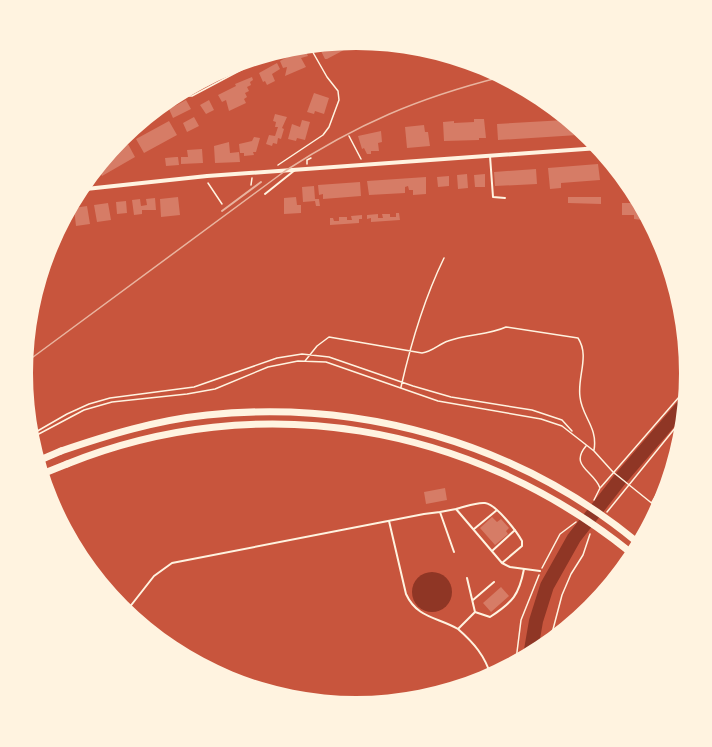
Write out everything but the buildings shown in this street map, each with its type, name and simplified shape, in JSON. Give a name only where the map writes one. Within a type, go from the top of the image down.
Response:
[{"type":"main road","points":[[44,458],[144,426],[206,415],[261,411],[315,413],[370,419],[426,432],[478,448],[533,472],[588,503],[634,539]]},
{"type":"main road","points":[[48,471],[92,454],[145,438],[207,427],[260,423],[314,425],[368,432],[411,441],[472,460],[526,484],[602,530],[627,550]]},
{"type":"street","points":[[91,188],[207,176],[588,149]]},
{"type":"lane","points":[[490,156],[493,197],[505,198]]},
{"type":"lane","points":[[265,194],[295,170]]},
{"type":"lane","points":[[131,605],[153,576],[172,563],[484,503],[490,504],[497,510],[522,541],[522,546],[502,563]]},
{"type":"lane","points":[[456,509],[502,563],[540,571]]},
{"type":"lane","points":[[473,530],[497,510]]},
{"type":"lane","points":[[440,513],[454,552]]},
{"type":"lane","points":[[389,521],[406,594],[411,604],[418,612],[459,629],[474,643],[489,668]]},
{"type":"lane","points":[[492,551],[515,530]]},
{"type":"lane","points":[[475,612],[490,617],[503,609],[518,592],[524,569]]},
{"type":"lane","points":[[467,578],[475,612]]},
{"type":"lane","points":[[472,601],[494,582]]},
{"type":"lane","points":[[459,629],[475,612]]},
{"type":"path","points":[[268,173],[323,135],[329,127],[339,100],[338,91],[313,53]]},
{"type":"path","points":[[192,96],[230,76]]},
{"type":"path","points":[[349,136],[364,165]]},
{"type":"path","points":[[307,160],[311,158]]},
{"type":"path","points":[[207,176],[208,185],[222,204]]},
{"type":"path","points":[[401,388],[410,349],[434,279],[444,258]]},
{"type":"path","points":[[305,361],[317,346],[330,338],[410,349],[422,353],[430,352],[449,340],[506,327],[578,338],[584,347],[580,399],[596,438],[594,451]]},
{"type":"path","points":[[38,432],[67,414],[89,404],[110,398],[194,387],[278,358],[302,354],[329,357],[451,397],[532,410],[562,420],[574,434]]},
{"type":"path","points":[[38,433],[84,410],[112,402],[215,389],[268,367],[305,361],[326,362],[438,401],[541,419],[562,426],[594,451],[618,477],[652,502]]},
{"type":"path","points":[[588,503],[598,495],[600,488],[613,472],[678,398]]},
{"type":"path","points":[[629,484],[674,429]]},
{"type":"path","points":[[587,445],[580,454],[580,462],[598,482],[600,488]]},
{"type":"path","points":[[639,492],[652,503]]},
{"type":"path","points":[[517,654],[521,620],[536,580],[556,540],[577,516]]},
{"type":"path","points":[[553,630],[562,595],[583,555]]},
{"type":"shaded area","points":[[432,572],[446,578],[452,592],[446,606],[432,612],[418,606],[412,592],[418,578]]},
{"type":"waterway","points":[[532,644],[536,621],[547,586],[574,538],[621,478],[676,414]]},
{"type":"tram line","points":[[34,357],[285,171],[312,154],[389,114],[442,94],[490,80]]},
{"type":"railway","points":[[222,211],[261,182]]}]
